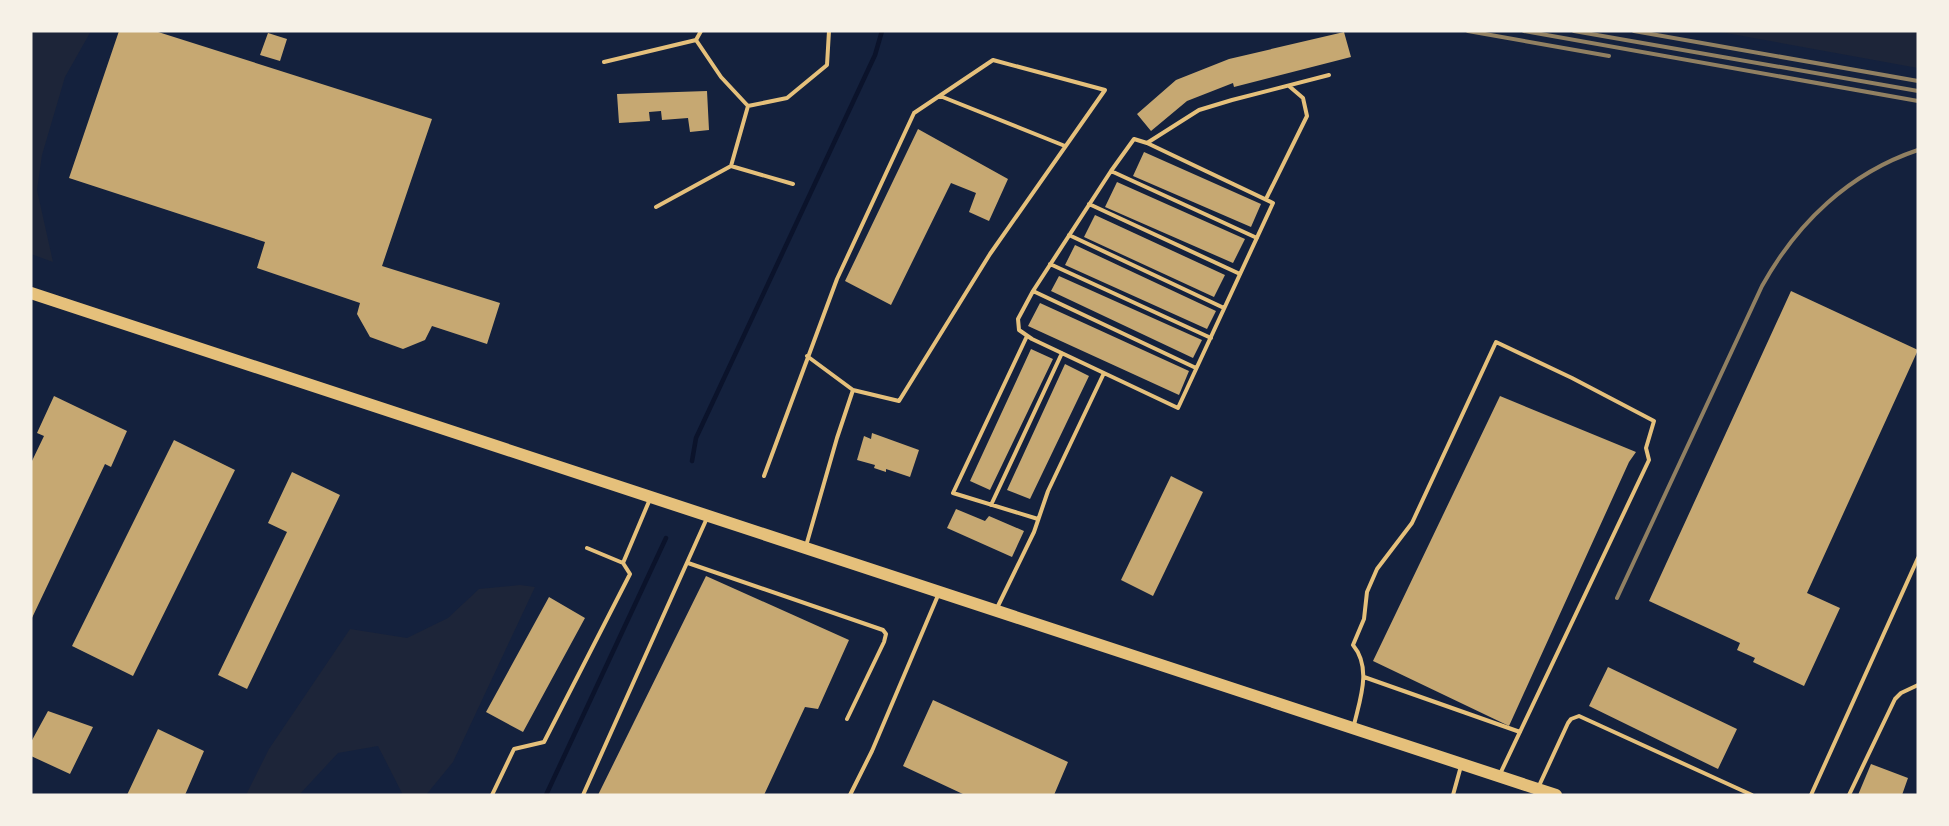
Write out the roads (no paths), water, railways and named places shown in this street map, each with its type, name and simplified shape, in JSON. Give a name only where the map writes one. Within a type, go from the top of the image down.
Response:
[{"type":"main road","points":[[31,293],[1556,795]]},
{"type":"lane","points":[[604,62],[696,40],[701,31]]},
{"type":"lane","points":[[748,106],[787,98],[826,66],[829,31]]},
{"type":"lane","points":[[696,40],[721,77],[748,106]]},
{"type":"lane","points":[[764,476],[807,356],[837,279],[914,113],[993,60],[1105,90],[990,254],[899,401],[853,390],[807,356]]},
{"type":"lane","points":[[1147,143],[1199,110],[1329,75]]},
{"type":"lane","points":[[1266,199],[1307,116],[1303,98],[1289,85]]},
{"type":"lane","points":[[940,96],[1066,146]]},
{"type":"lane","points":[[656,208],[731,166],[748,106]]},
{"type":"lane","points":[[1134,139],[1147,143],[1273,202],[1178,408],[1027,336],[1019,330],[1017,325],[1021,312],[1033,291],[1111,171],[1134,139]]},
{"type":"lane","points":[[731,166],[793,184]]},
{"type":"lane","points":[[1111,171],[1257,238]]},
{"type":"lane","points":[[1089,204],[1240,274]]},
{"type":"lane","points":[[1069,235],[1224,308]]},
{"type":"lane","points":[[1050,264],[1211,338]]},
{"type":"lane","points":[[1033,291],[1196,368]]},
{"type":"lane","points":[[1027,336],[953,493],[1038,519]]},
{"type":"lane","points":[[1353,728],[1364,677],[1360,657],[1353,645],[1364,619],[1368,588],[1383,558],[1412,523],[1496,342],[1572,378],[1654,421],[1646,448],[1649,460],[1499,776]]},
{"type":"lane","points":[[991,505],[1062,353]]},
{"type":"lane","points":[[996,610],[1034,532],[1048,491],[1104,373]]},
{"type":"lane","points":[[806,548],[837,438],[853,390]]},
{"type":"lane","points":[[623,563],[651,497]]},
{"type":"lane","points":[[583,795],[708,516]]},
{"type":"lane","points":[[492,795],[514,749],[544,742],[630,574],[623,563],[587,548]]},
{"type":"lane","points":[[1811,795],[1918,558]]},
{"type":"lane","points":[[688,564],[883,630],[886,634],[884,642],[847,719]]},
{"type":"lane","points":[[850,795],[872,751],[940,592]]},
{"type":"lane","points":[[1364,677],[1520,732]]},
{"type":"lane","points":[[1849,795],[1895,699],[1901,693],[1918,685]]},
{"type":"lane","points":[[1537,788],[1568,723],[1571,719],[1579,716],[1752,795]]},
{"type":"lane","points":[[1453,795],[1462,764]]},
{"type":"waterway","points":[[692,461],[696,438],[875,55],[882,31]]},
{"type":"waterway","points":[[546,795],[666,538]]},
{"type":"railway","points":[[1468,31],[1609,56]]},
{"type":"railway","points":[[1524,31],[1918,101]]},
{"type":"railway","points":[[1574,31],[1918,91]]},
{"type":"railway","points":[[1634,31],[1918,81]]},
{"type":"railway","points":[[1617,598],[1762,286],[1776,263],[1791,241],[1827,203],[1869,172],[1918,150]]}]
